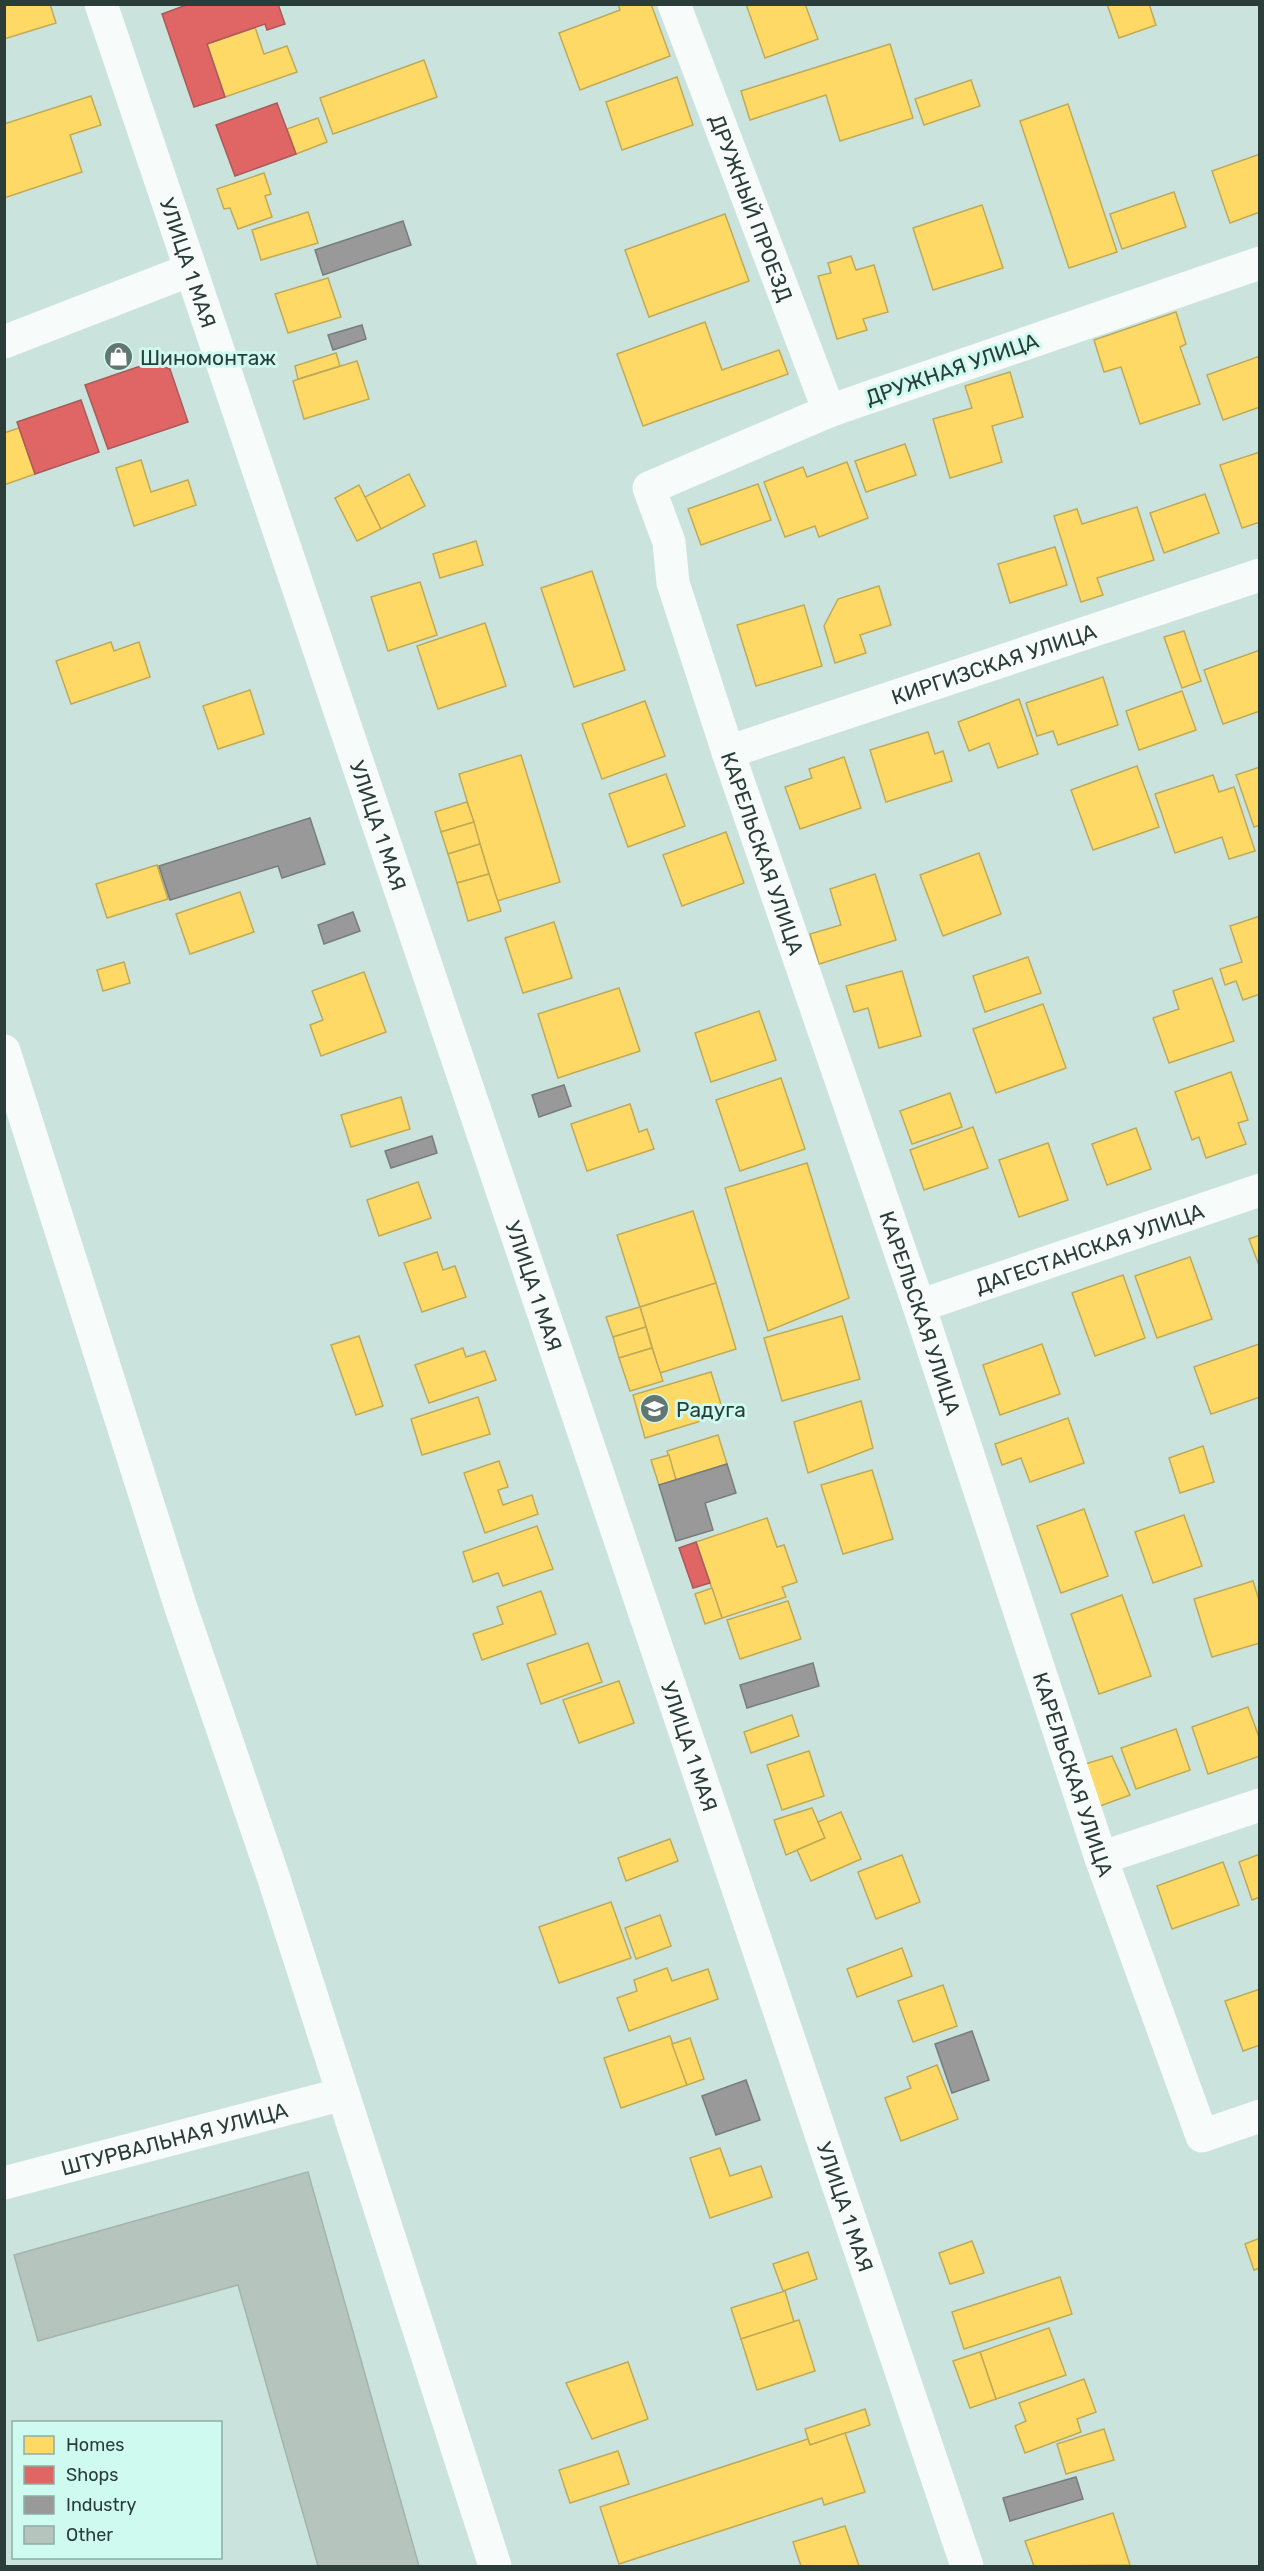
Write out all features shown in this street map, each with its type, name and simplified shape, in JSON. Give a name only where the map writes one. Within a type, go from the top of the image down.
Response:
[{"type":"street","name":"УЛИЦА 1 МАЯ","points":[[101,4],[967,2566]]},
{"type":"street","name":"ДРУЖНЫЙ ПРОЕЗД","points":[[674,4],[829,411]]},
{"type":"street","name":"ДРУЖНАЯ УЛИЦА","points":[[650,488],[829,411],[1260,263]]},
{"type":"street","points":[[4,342],[190,270]]},
{"type":"street","name":"КАРЕЛЬСКАЯ УЛИЦА","points":[[650,488],[669,542],[673,583],[728,752],[919,1306],[1101,1858],[1202,2136],[1260,2116]]},
{"type":"street","name":"КИРГИЗСКАЯ УЛИЦА","points":[[728,752],[1260,574]]},
{"type":"street","points":[[4,1051],[180,1605],[343,2094],[495,2566]]},
{"type":"street","name":"ДАГЕСТАНСКАЯ УЛИЦА","points":[[919,1306],[1260,1190]]},
{"type":"street","points":[[1101,1858],[1260,1805]]},
{"type":"street","name":"ШТУРВАЛЬНАЯ УЛИЦА","points":[[4,2183],[343,2094]]},
{"type":"building: Homes","points":[[4,4],[50,4],[56,23],[4,39]]},
{"type":"building: Homes","points":[[618,4],[651,4],[670,56],[580,90],[559,33],[620,10]]},
{"type":"building: Homes","points":[[746,4],[805,4],[818,39],[765,58]]},
{"type":"building: Homes","points":[[1107,4],[1149,4],[1156,25],[1119,38]]},
{"type":"building: Homes","points":[[255,27],[264,54],[287,46],[297,72],[225,97],[207,44]]},
{"type":"building: Homes","points":[[890,44],[913,118],[840,141],[826,95],[750,120],[741,91]]},
{"type":"building: Homes","points":[[424,60],[437,97],[333,134],[320,98]]},
{"type":"building: Homes","points":[[677,77],[693,125],[622,150],[606,102]]},
{"type":"building: Homes","points":[[971,80],[980,106],[924,125],[915,99]]},
{"type":"building: Homes","points":[[91,96],[101,125],[70,135],[82,172],[4,198],[4,124]]},
{"type":"building: Homes","points":[[1068,104],[1117,252],[1069,268],[1020,121]]},
{"type":"building: Homes","points":[[318,118],[327,142],[296,154],[287,129]]},
{"type":"building: Homes","points":[[1260,154],[1260,212],[1230,223],[1212,171]]},
{"type":"building: Homes","points":[[264,173],[271,194],[265,196],[272,217],[238,229],[230,208],[224,209],[217,189]]},
{"type":"building: Homes","points":[[1174,192],[1186,227],[1122,249],[1110,214]]},
{"type":"building: Homes","points":[[982,205],[1003,268],[933,290],[913,228]]},
{"type":"building: Homes","points":[[308,212],[318,243],[261,260],[252,230]]},
{"type":"building: Homes","points":[[725,214],[749,281],[649,317],[625,250]]},
{"type":"building: Homes","points":[[851,256],[856,270],[874,265],[888,312],[863,319],[867,330],[837,339],[818,276],[831,273],[828,263]]},
{"type":"building: Homes","points":[[328,278],[341,317],[288,333],[275,294]]},
{"type":"building: Homes","points":[[1176,312],[1186,344],[1180,347],[1200,404],[1140,424],[1121,367],[1104,372],[1094,340]]},
{"type":"building: Homes","points":[[705,322],[722,370],[779,350],[788,374],[643,426],[617,354]]},
{"type":"building: Homes","points":[[336,353],[340,366],[298,379],[295,366]]},
{"type":"building: Homes","points":[[1260,356],[1260,407],[1223,420],[1207,375]]},
{"type":"building: Homes","points":[[357,361],[369,399],[304,419],[293,381]]},
{"type":"building: Homes","points":[[1010,372],[1023,417],[992,426],[1002,462],[950,478],[933,419],[972,408],[965,386]]},
{"type":"building: Homes","points":[[19,428],[35,474],[4,485],[4,433]]},
{"type":"building: Homes","points":[[905,444],[916,475],[866,492],[855,461]]},
{"type":"building: Homes","points":[[1260,452],[1260,522],[1242,528],[1220,465]]},
{"type":"building: Homes","points":[[141,460],[151,492],[188,480],[196,505],[134,526],[116,468]]},
{"type":"building: Homes","points":[[847,462],[868,518],[819,537],[815,526],[785,537],[764,482],[803,467],[807,477]]},
{"type":"building: Homes","points":[[409,474],[425,506],[381,529],[365,497]]},
{"type":"building: Homes","points":[[758,484],[771,520],[701,545],[688,509]]},
{"type":"building: Homes","points":[[359,485],[381,529],[357,541],[335,498]]},
{"type":"building: Homes","points":[[1205,494],[1219,533],[1164,553],[1150,513]]},
{"type":"building: Homes","points":[[1137,507],[1154,560],[1097,578],[1103,595],[1081,602],[1054,516],[1077,509],[1082,524]]},
{"type":"building: Homes","points":[[476,541],[483,565],[440,578],[433,554]]},
{"type":"building: Homes","points":[[1055,547],[1067,585],[1010,603],[998,564]]},
{"type":"building: Homes","points":[[592,571],[625,670],[574,687],[541,588]]},
{"type":"building: Homes","points":[[420,582],[437,635],[388,651],[371,597]]},
{"type":"building: Homes","points":[[879,586],[891,625],[860,635],[866,653],[835,663],[824,626],[838,599]]},
{"type":"building: Homes","points":[[804,605],[822,666],[756,686],[737,625]]},
{"type":"building: Homes","points":[[485,623],[506,686],[438,709],[417,646]]},
{"type":"building: Homes","points":[[1184,631],[1201,681],[1182,688],[1164,637]]},
{"type":"building: Homes","points":[[111,642],[114,651],[139,642],[150,677],[71,704],[56,661]]},
{"type":"building: Homes","points":[[1260,650],[1260,711],[1223,724],[1204,670]]},
{"type":"building: Homes","points":[[1103,677],[1118,725],[1058,745],[1053,731],[1037,736],[1026,703]]},
{"type":"building: Homes","points":[[250,690],[264,734],[218,749],[203,706]]},
{"type":"building: Homes","points":[[1182,691],[1196,730],[1139,750],[1126,711]]},
{"type":"building: Homes","points":[[1019,699],[1038,754],[998,768],[989,743],[969,751],[958,722]]},
{"type":"building: Homes","points":[[645,701],[665,756],[602,779],[582,724]]},
{"type":"building: Homes","points":[[928,732],[935,754],[943,751],[952,781],[886,802],[870,750]]},
{"type":"building: Homes","points":[[521,755],[560,882],[497,901],[459,774]]},
{"type":"building: Homes","points":[[844,757],[861,808],[800,829],[785,787],[812,778],[809,769]]},
{"type":"building: Homes","points":[[1137,766],[1159,827],[1093,850],[1071,790]]},
{"type":"building: Homes","points":[[1260,767],[1260,825],[1254,827],[1236,775]]},
{"type":"building: Homes","points":[[666,774],[685,826],[628,847],[609,794]]},
{"type":"building: Homes","points":[[1213,775],[1219,792],[1234,787],[1255,851],[1229,859],[1222,837],[1175,853],[1155,794]]},
{"type":"building: Homes","points":[[467,802],[474,822],[441,832],[435,812]]},
{"type":"building: Homes","points":[[474,822],[480,844],[448,854],[441,832]]},
{"type":"building: Homes","points":[[726,832],[744,883],[682,906],[663,855]]},
{"type":"building: Homes","points":[[480,844],[489,874],[457,883],[448,854]]},
{"type":"building: Homes","points":[[979,853],[1001,914],[943,936],[920,875]]},
{"type":"building: Homes","points":[[157,865],[168,899],[107,918],[96,884]]},
{"type":"building: Homes","points":[[489,874],[501,911],[468,921],[457,883]]},
{"type":"building: Homes","points":[[875,874],[896,940],[819,964],[810,934],[841,925],[830,889]]},
{"type":"building: Homes","points":[[240,892],[254,932],[190,954],[176,914]]},
{"type":"building: Homes","points":[[1260,916],[1260,994],[1243,1000],[1236,981],[1225,985],[1220,969],[1242,962],[1230,926]]},
{"type":"building: Homes","points":[[554,922],[572,978],[523,993],[505,938]]},
{"type":"building: Homes","points":[[1028,957],[1041,993],[985,1012],[973,976]]},
{"type":"building: Homes","points":[[124,962],[130,983],[103,991],[97,970]]},
{"type":"building: Homes","points":[[902,971],[921,1036],[879,1048],[868,1008],[854,1012],[846,986]]},
{"type":"building: Homes","points":[[364,972],[386,1032],[321,1056],[310,1025],[323,1020],[312,991]]},
{"type":"building: Homes","points":[[1212,978],[1234,1041],[1169,1063],[1153,1018],[1179,1009],[1173,991]]},
{"type":"building: Homes","points":[[619,988],[640,1051],[558,1078],[538,1014]]},
{"type":"building: Homes","points":[[1043,1004],[1066,1068],[996,1093],[973,1029]]},
{"type":"building: Homes","points":[[759,1011],[776,1060],[711,1082],[695,1033]]},
{"type":"building: Homes","points":[[1231,1072],[1248,1120],[1238,1123],[1246,1144],[1206,1158],[1199,1137],[1192,1140],[1175,1092]]},
{"type":"building: Homes","points":[[781,1078],[805,1149],[740,1171],[716,1100]]},
{"type":"building: Homes","points":[[950,1093],[962,1127],[912,1144],[900,1111]]},
{"type":"building: Homes","points":[[401,1097],[410,1129],[351,1147],[341,1115]]},
{"type":"building: Homes","points":[[630,1104],[639,1132],[647,1129],[654,1149],[587,1171],[571,1124]]},
{"type":"building: Homes","points":[[973,1127],[988,1168],[924,1190],[910,1150]]},
{"type":"building: Homes","points":[[1136,1128],[1151,1169],[1107,1185],[1092,1144]]},
{"type":"building: Homes","points":[[1048,1143],[1068,1200],[1019,1217],[999,1160]]},
{"type":"building: Homes","points":[[807,1163],[849,1298],[768,1331],[725,1188]]},
{"type":"building: Homes","points":[[418,1182],[431,1218],[379,1236],[367,1200]]},
{"type":"building: Homes","points":[[693,1211],[716,1283],[640,1307],[617,1235]]},
{"type":"building: Homes","points":[[1260,1235],[1260,1268],[1249,1239]]},
{"type":"building: Homes","points":[[437,1252],[443,1270],[455,1266],[466,1297],[422,1312],[404,1263]]},
{"type":"building: Homes","points":[[1190,1257],[1212,1319],[1157,1338],[1135,1276]]},
{"type":"building: Homes","points":[[1123,1275],[1145,1338],[1095,1356],[1072,1293]]},
{"type":"building: Homes","points":[[716,1283],[736,1349],[660,1373],[640,1307]]},
{"type":"building: Homes","points":[[640,1307],[646,1327],[613,1337],[606,1317]]},
{"type":"building: Homes","points":[[842,1316],[860,1379],[782,1401],[764,1338]]},
{"type":"building: Homes","points":[[646,1327],[652,1348],[619,1358],[613,1337]]},
{"type":"building: Homes","points":[[359,1336],[383,1406],[356,1415],[331,1345]]},
{"type":"building: Homes","points":[[1042,1344],[1060,1394],[1000,1415],[983,1365]]},
{"type":"building: Homes","points":[[1259,1344],[1260,1397],[1211,1414],[1194,1367]]},
{"type":"building: Homes","points":[[463,1348],[466,1357],[485,1351],[496,1380],[429,1403],[415,1365]]},
{"type":"building: Homes","points":[[652,1348],[663,1381],[630,1391],[619,1358]]},
{"type":"building: Homes","points":[[711,1372],[724,1414],[645,1438],[633,1395]]},
{"type":"building: Homes","points":[[478,1397],[490,1434],[422,1455],[411,1419]]},
{"type":"building: Homes","points":[[861,1401],[873,1448],[808,1473],[794,1422]]},
{"type":"building: Homes","points":[[1068,1418],[1084,1463],[1030,1482],[1021,1458],[1002,1465],[995,1444]]},
{"type":"building: Homes","points":[[718,1435],[727,1464],[676,1480],[667,1451]]},
{"type":"building: Homes","points":[[1203,1446],[1214,1482],[1180,1493],[1169,1458]]},
{"type":"building: Homes","points":[[669,1455],[676,1480],[659,1485],[651,1460]]},
{"type":"building: Homes","points":[[499,1461],[508,1487],[498,1490],[503,1505],[532,1495],[538,1514],[485,1533],[464,1473]]},
{"type":"building: Homes","points":[[872,1470],[893,1539],[843,1554],[821,1485]]},
{"type":"building: Homes","points":[[1084,1509],[1108,1576],[1061,1593],[1037,1526]]},
{"type":"building: Homes","points":[[1184,1515],[1202,1566],[1153,1583],[1135,1532]]},
{"type":"building: Homes","points":[[767,1518],[777,1547],[784,1545],[797,1582],[782,1587],[786,1597],[722,1618],[696,1542]]},
{"type":"building: Homes","points":[[537,1526],[553,1569],[503,1586],[498,1573],[473,1582],[463,1552]]},
{"type":"building: Homes","points":[[1253,1581],[1260,1603],[1260,1643],[1212,1657],[1194,1599]]},
{"type":"building: Homes","points":[[712,1588],[722,1618],[705,1624],[695,1594]]},
{"type":"building: Homes","points":[[541,1591],[556,1634],[482,1660],[473,1634],[503,1624],[497,1607]]},
{"type":"building: Homes","points":[[1122,1595],[1151,1676],[1099,1694],[1071,1614]]},
{"type":"building: Homes","points":[[788,1601],[801,1639],[740,1659],[727,1620]]},
{"type":"building: Homes","points":[[588,1643],[602,1682],[541,1704],[527,1664]]},
{"type":"building: Homes","points":[[619,1681],[634,1723],[579,1743],[563,1700]]},
{"type":"building: Homes","points":[[1248,1707],[1260,1740],[1260,1756],[1208,1774],[1192,1727]]},
{"type":"building: Homes","points":[[792,1715],[799,1736],[751,1753],[744,1732]]},
{"type":"building: Homes","points":[[1176,1729],[1190,1770],[1136,1789],[1121,1748]]},
{"type":"building: Homes","points":[[809,1751],[824,1796],[782,1810],[767,1765]]},
{"type":"building: Homes","points":[[1112,1756],[1130,1795],[1100,1806],[1085,1764]]},
{"type":"building: Homes","points":[[812,1808],[825,1838],[786,1855],[774,1820]]},
{"type":"building: Homes","points":[[841,1812],[861,1859],[811,1881],[797,1850],[825,1838],[818,1822]]},
{"type":"building: Homes","points":[[670,1839],[678,1861],[626,1881],[618,1858]]},
{"type":"building: Homes","points":[[1260,1854],[1260,1897],[1252,1900],[1239,1862]]},
{"type":"building: Homes","points":[[902,1855],[920,1902],[876,1919],[858,1872]]},
{"type":"building: Homes","points":[[1223,1862],[1239,1905],[1172,1929],[1157,1886]]},
{"type":"building: Homes","points":[[611,1902],[631,1958],[559,1983],[539,1927]]},
{"type":"building: Homes","points":[[660,1915],[671,1946],[636,1959],[625,1928]]},
{"type":"building: Homes","points":[[902,1948],[912,1976],[857,1997],[847,1969]]},
{"type":"building: Homes","points":[[667,1968],[672,1981],[708,1969],[718,1999],[629,2031],[617,1998],[637,1991],[634,1980]]},
{"type":"building: Homes","points":[[943,1985],[957,2026],[913,2042],[898,2001]]},
{"type":"building: Homes","points":[[1260,1989],[1260,2045],[1243,2051],[1225,2001]]},
{"type":"building: Homes","points":[[670,2036],[687,2085],[621,2108],[604,2058]]},
{"type":"building: Homes","points":[[690,2038],[704,2079],[687,2085],[672,2044]]},
{"type":"building: Homes","points":[[937,2065],[958,2119],[901,2141],[885,2098],[911,2088],[907,2077]]},
{"type":"building: Homes","points":[[720,2148],[730,2176],[761,2166],[772,2197],[710,2218],[690,2158]]},
{"type":"building: Homes","points":[[1260,2238],[1260,2268],[1254,2270],[1245,2244]]},
{"type":"building: Homes","points":[[972,2241],[984,2273],[950,2284],[939,2253]]},
{"type":"building: Homes","points":[[808,2252],[817,2279],[783,2291],[773,2264]]},
{"type":"building: Homes","points":[[1060,2277],[1072,2314],[964,2349],[952,2312]]},
{"type":"building: Homes","points":[[785,2291],[794,2322],[741,2339],[731,2308]]},
{"type":"building: Homes","points":[[799,2320],[815,2371],[757,2390],[741,2339]]},
{"type":"building: Homes","points":[[1049,2328],[1066,2375],[996,2399],[980,2352]]},
{"type":"building: Homes","points":[[980,2352],[996,2399],[970,2408],[953,2361]]},
{"type":"building: Homes","points":[[628,2362],[648,2419],[592,2439],[566,2383]]},
{"type":"building: Homes","points":[[1084,2379],[1096,2412],[1077,2419],[1081,2432],[1025,2453],[1015,2426],[1026,2421],[1019,2403]]},
{"type":"building: Homes","points":[[865,2409],[870,2425],[810,2445],[805,2429]]},
{"type":"building: Homes","points":[[1104,2429],[1114,2460],[1066,2474],[1057,2444]]},
{"type":"building: Homes","points":[[845,2433],[865,2492],[824,2505],[822,2498],[619,2564],[600,2507],[808,2439],[810,2445]]},
{"type":"building: Homes","points":[[618,2451],[629,2484],[570,2503],[559,2470]]},
{"type":"building: Homes","points":[[1113,2513],[1130,2565],[1034,2566],[1025,2541]]},
{"type":"building: Homes","points":[[845,2526],[859,2566],[801,2566],[793,2542]]},
{"type":"building: Shops","points":[[189,4],[278,4],[285,24],[267,30],[265,24],[207,44],[225,97],[194,107],[162,14]]},
{"type":"building: Shops","points":[[277,103],[296,154],[235,176],[216,125]]},
{"type":"building: Shops","points":[[152,362],[170,369],[188,422],[108,449],[85,385]]},
{"type":"building: Shops","points":[[81,400],[99,452],[35,474],[17,422]]},
{"type":"building: Shops","points":[[696,1542],[710,1583],[693,1588],[679,1548]]},
{"type":"building: Industry","points":[[403,221],[411,245],[323,275],[315,250]]},
{"type":"building: Industry","points":[[362,325],[366,339],[333,350],[328,335]]},
{"type":"building: Industry","points":[[310,818],[325,864],[282,878],[278,866],[170,900],[159,866]]},
{"type":"building: Industry","points":[[353,912],[360,931],[324,944],[318,925]]},
{"type":"building: Industry","points":[[564,1085],[571,1106],[539,1117],[532,1095]]},
{"type":"building: Industry","points":[[432,1136],[437,1153],[391,1168],[385,1151]]},
{"type":"building: Industry","points":[[727,1464],[736,1493],[705,1503],[713,1530],[676,1541],[659,1485]]},
{"type":"building: Industry","points":[[813,1663],[819,1686],[747,1708],[740,1685]]},
{"type":"building: Industry","points":[[972,2031],[989,2080],[952,2093],[935,2044]]},
{"type":"building: Industry","points":[[746,2080],[760,2120],[716,2135],[702,2096]]},
{"type":"building: Industry","points":[[1076,2477],[1083,2499],[1010,2521],[1003,2498]]},
{"type":"building: Other","points":[[308,2172],[419,2566],[318,2566],[238,2285],[38,2341],[14,2255]]},
{"type":"place","name":"Шиномонтаж","points":[[119,357]]},
{"type":"place","name":"Радуга","points":[[655,1409]]}]
